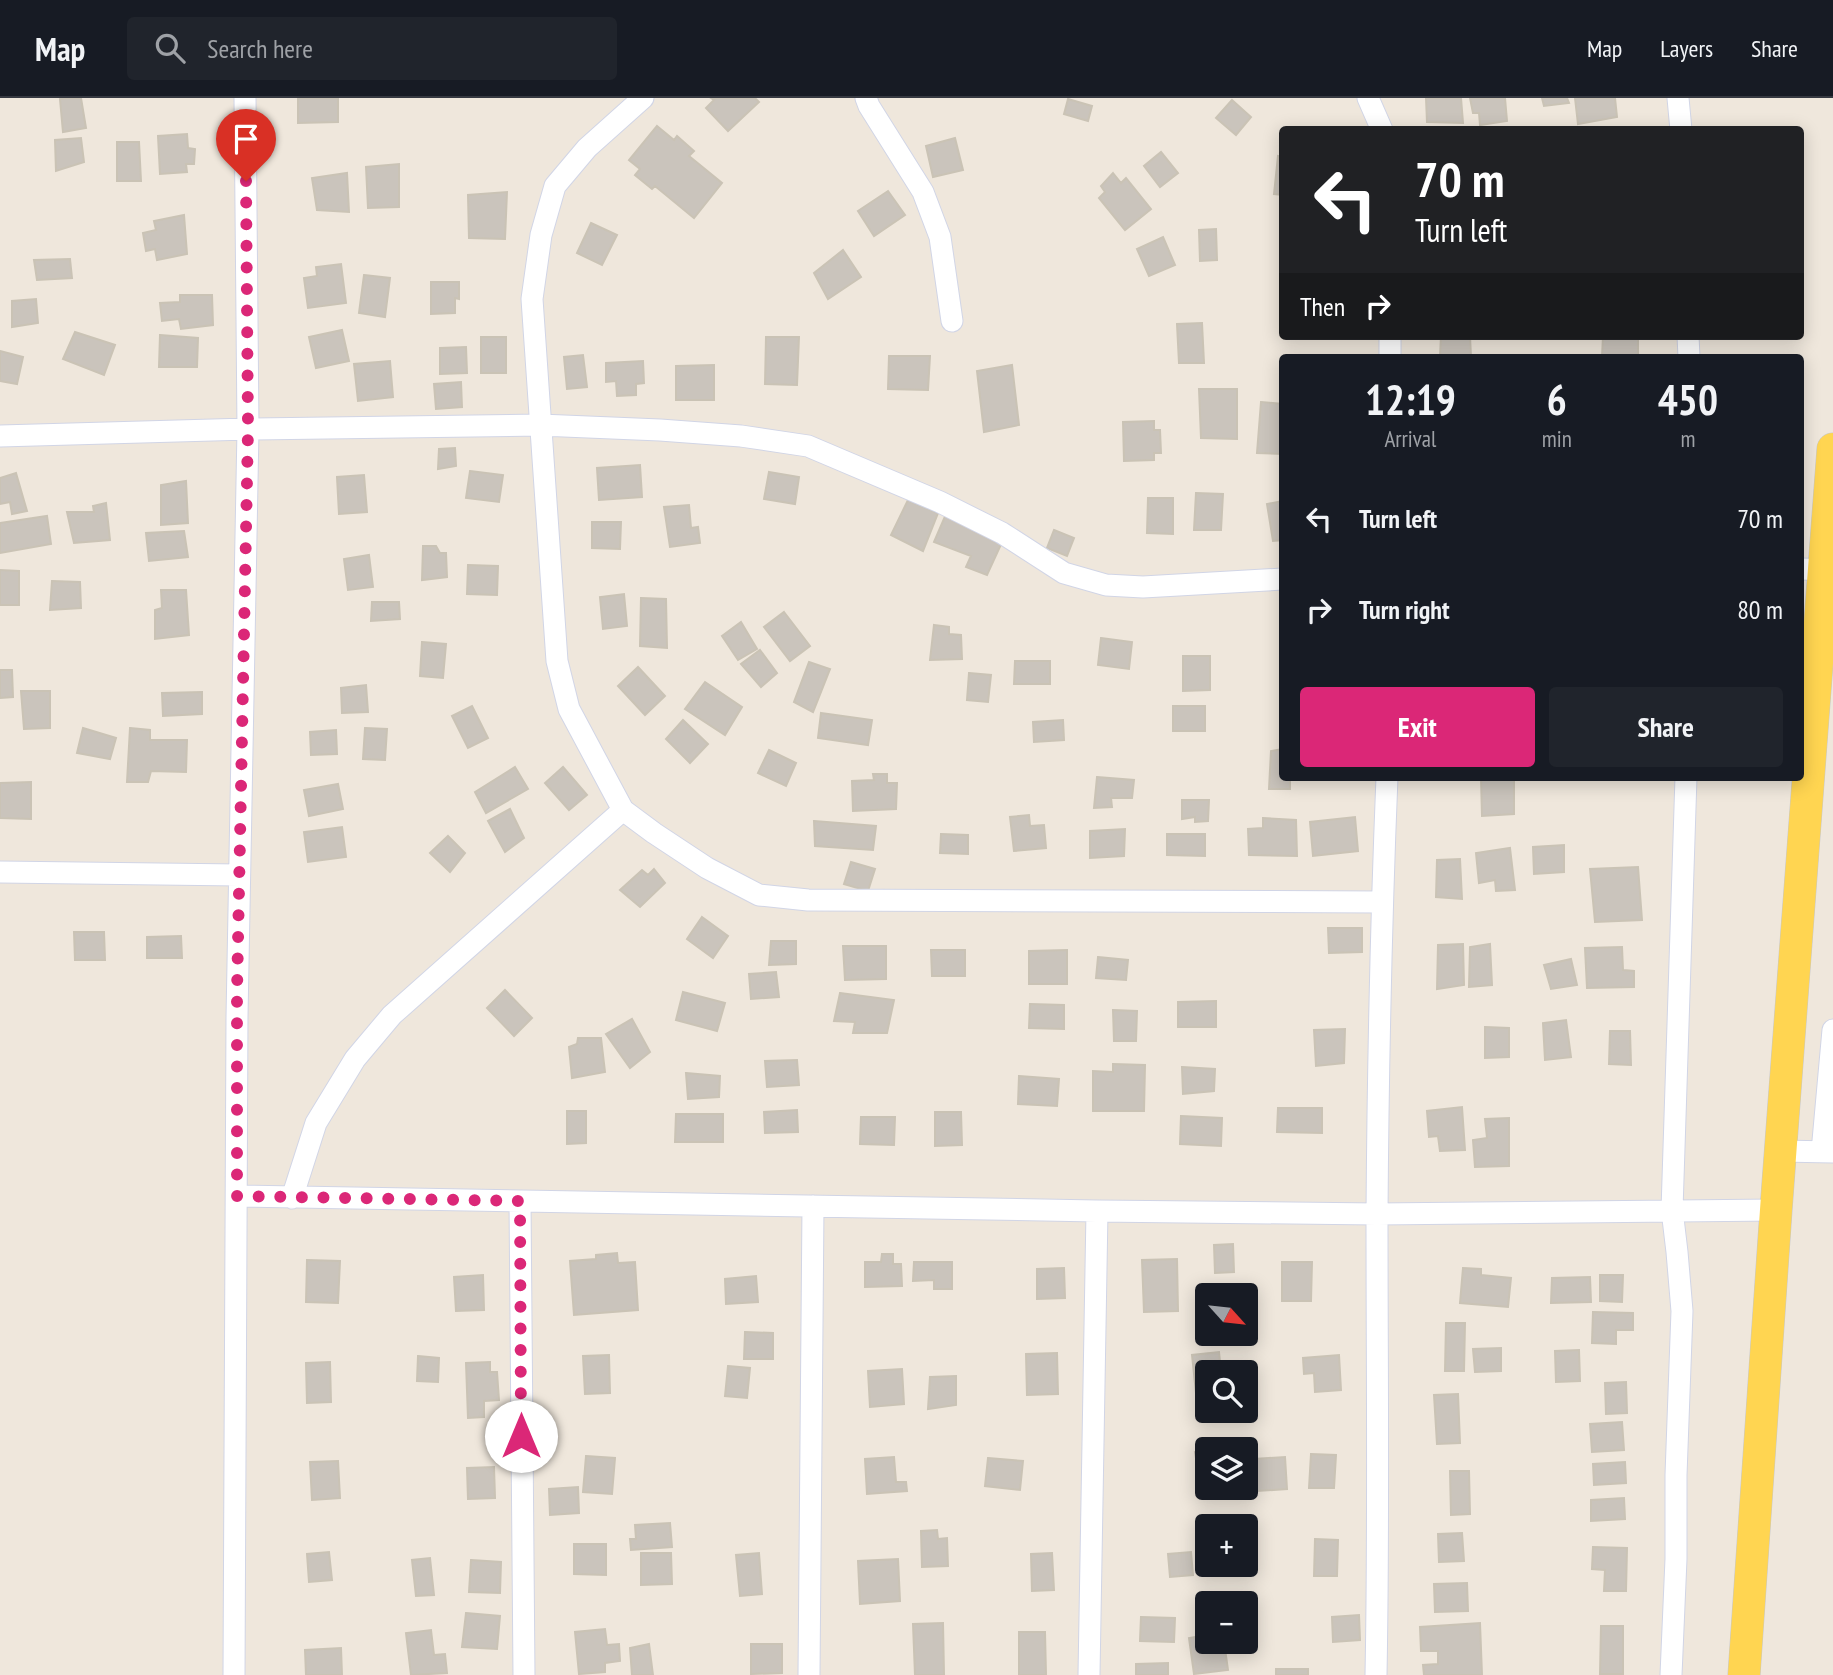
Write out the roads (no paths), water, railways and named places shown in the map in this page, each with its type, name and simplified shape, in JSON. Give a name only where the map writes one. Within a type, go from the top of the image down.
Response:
[{"type":"main road","points":[[1744,1675],[1819,570],[1833,449]]},
{"type":"street","points":[[234,1675],[237,1017],[248,429],[245,98]]},
{"type":"street","points":[[643,98],[587,148],[555,186],[541,235],[532,299],[557,661],[569,709],[623,810],[707,868],[759,895],[808,900],[1382,901]]},
{"type":"street","points":[[866,98],[923,192],[940,237],[953,321]]},
{"type":"street","points":[[1367,98],[1380,126]]},
{"type":"street","points":[[1678,98],[1681,126]]},
{"type":"street","points":[[0,436],[540,425],[714,434],[808,446],[940,502],[1002,533],[1064,573],[1106,585],[1143,587],[1279,579]]},
{"type":"street","points":[[1376,1675],[1379,1536],[1377,1214],[1382,901],[1387,781]]},
{"type":"street","points":[[1671,1675],[1682,1311],[1672,1210],[1686,781]]},
{"type":"street","points":[[292,1198],[316,1123],[355,1059],[393,1015],[623,810]]},
{"type":"street","points":[[0,872],[239,875]]},
{"type":"street","points":[[1780,1151],[1829,1155],[1833,1030]]},
{"type":"street","points":[[237,1196],[1377,1214],[1776,1210]]},
{"type":"street","points":[[520,1201],[524,1675]]},
{"type":"street","points":[[809,1675],[813,1206]]},
{"type":"street","points":[[1089,1675],[1097,1211]]}]
